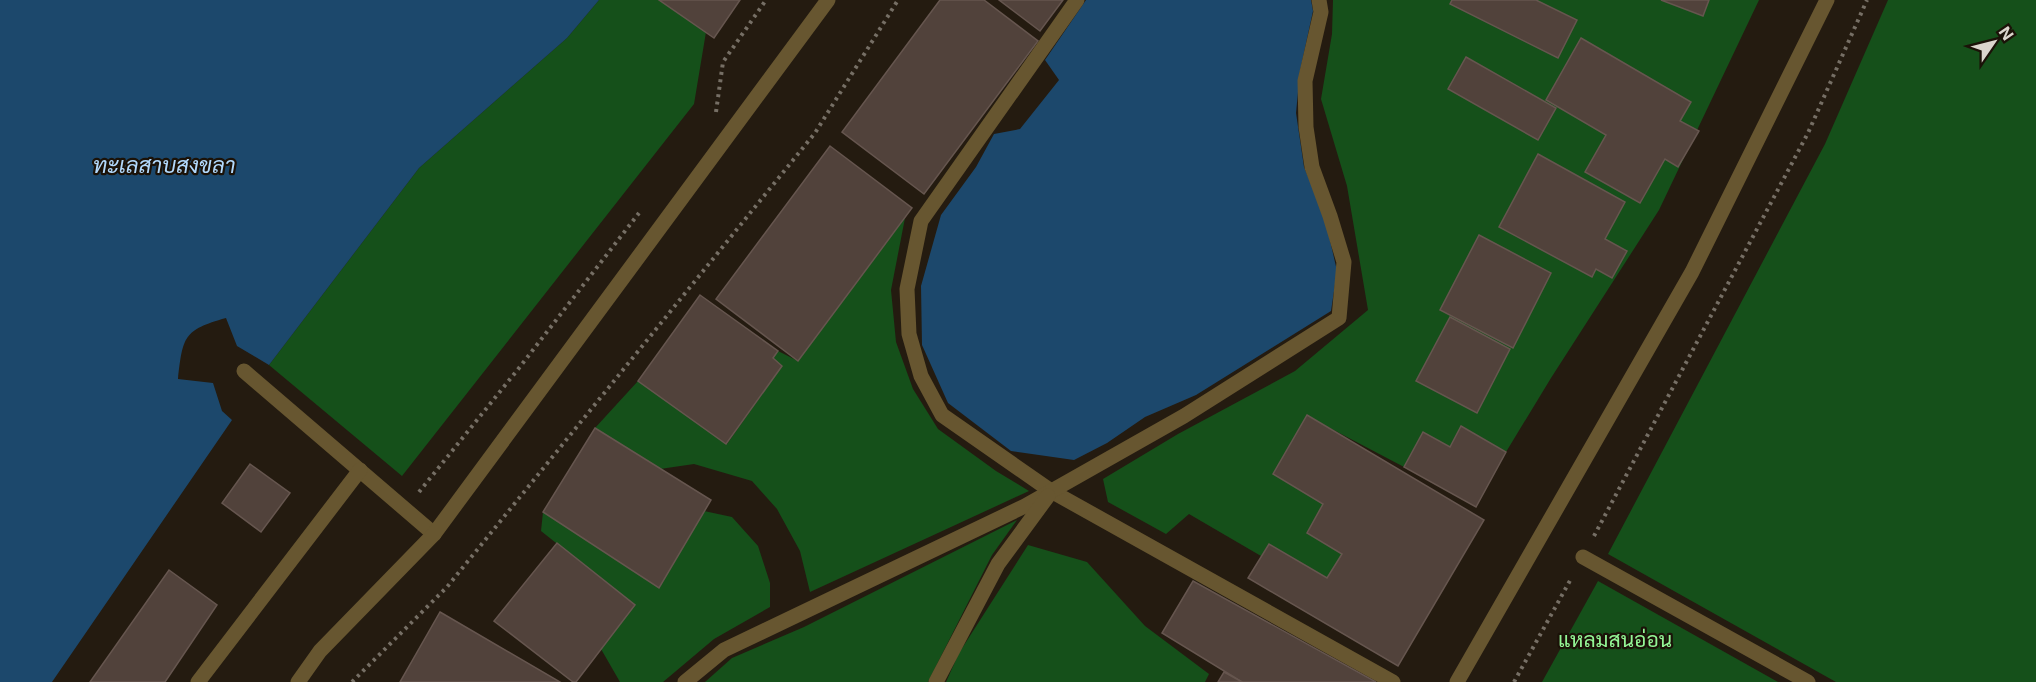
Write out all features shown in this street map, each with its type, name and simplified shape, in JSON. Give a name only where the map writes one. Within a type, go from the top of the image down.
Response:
[{"type":"street","points":[[298,682],[320,651],[434,534],[828,0]]},
{"type":"street","points":[[1077,0],[921,221],[907,289],[909,334],[921,376],[942,415],[1052,491],[1393,682]]},
{"type":"street","points":[[685,682],[724,650],[1052,491],[1184,417],[1339,318],[1344,262],[1312,167],[1306,127],[1305,81],[1321,12],[1319,0]]},
{"type":"street","points":[[1458,682],[1692,272],[1827,0]]},
{"type":"street","points":[[244,371],[434,534]]},
{"type":"street","points":[[198,682],[360,470]]},
{"type":"street","points":[[936,682],[998,564],[1052,491]]},
{"type":"street","points":[[1582,557],[1808,682]]},
{"type":"path","points":[[716,113],[723,62],[766,0]]},
{"type":"path","points":[[352,682],[447,587],[815,133],[898,0]]},
{"type":"path","points":[[1514,682],[1808,133],[1867,0]]},
{"type":"path","points":[[405,509],[519,368],[643,207]]},
{"type":"green space","points":[[599,0],[659,0],[706,32],[694,104],[402,476],[269,365],[419,168],[567,38]]},
{"type":"green space","points":[[1333,0],[1759,0],[1659,210],[1506,452],[1462,426],[1450,447],[1423,432],[1404,467],[1307,416],[1323,504],[1307,533],[1342,554],[1327,578],[1269,544],[1261,556],[1189,514],[1166,534],[1108,502],[1103,479],[1178,434],[1295,371],[1368,310],[1347,186],[1321,99],[1332,34]]},
{"type":"green space","points":[[1888,0],[2036,0],[2036,682],[1836,682],[1608,554],[1825,144]]},
{"type":"green space","points":[[905,218],[891,290],[896,342],[913,389],[938,429],[996,471],[1029,491],[810,592],[800,551],[777,509],[752,481],[694,464],[660,469],[595,428],[638,381],[727,444],[782,366],[773,358],[778,351],[798,361]]},
{"type":"green space","points":[[704,511],[732,517],[758,546],[770,583],[770,607],[714,639],[663,682],[620,682],[601,649],[634,605],[541,531],[543,512],[659,588]]},
{"type":"green space","points":[[1017,520],[992,555],[928,682],[705,682],[732,658],[804,627]]},
{"type":"green space","points":[[1028,545],[1087,562],[1145,626],[1209,674],[1205,682],[946,682],[959,653]]},
{"type":"green space","name":"แหลมสนอ่อน","points":[[1598,581],[1778,682],[1542,682]]},
{"type":"water","name":"ทะเลสาบสงขลา","points":[[0,0],[599,0],[567,38],[419,168],[269,365],[237,346],[226,318],[201,327],[188,337],[184,344],[178,379],[213,383],[222,411],[232,420],[52,682],[0,682]]},
{"type":"water","points":[[1086,0],[1311,0],[1313,11],[1300,71],[1296,113],[1304,167],[1324,214],[1337,271],[1331,311],[1196,395],[1145,417],[1107,443],[1074,460],[1011,451],[948,403],[922,345],[921,286],[941,215],[976,167],[994,134],[1020,129],[1059,80],[1045,60]]},
{"type":"building","points":[[659,0],[740,0],[714,38]]},
{"type":"building","points":[[940,0],[984,0],[1038,41],[924,194],[842,132]]},
{"type":"building","points":[[999,0],[1063,0],[1040,31]]},
{"type":"building","points":[[1452,0],[1536,0],[1577,20],[1558,58],[1450,4]]},
{"type":"building","points":[[1661,0],[1709,0],[1703,16]]},
{"type":"building","points":[[1581,38],[1691,102],[1680,121],[1699,131],[1678,167],[1665,159],[1640,203],[1585,172],[1606,135],[1546,100]]},
{"type":"building","points":[[1466,57],[1556,108],[1538,140],[1448,89]]},
{"type":"building","points":[[830,146],[912,208],[798,361],[716,299]]},
{"type":"building","points":[[1538,154],[1625,202],[1605,239],[1627,251],[1612,278],[1596,269],[1592,277],[1499,227]]},
{"type":"building","points":[[1479,235],[1551,273],[1513,348],[1440,310]]},
{"type":"building","points":[[700,295],[778,351],[773,358],[782,366],[726,444],[638,381]]},
{"type":"building","points":[[1450,317],[1510,349],[1477,413],[1416,381]]},
{"type":"building","points":[[1307,415],[1484,520],[1398,666],[1248,578],[1269,544],[1327,578],[1342,554],[1307,533],[1323,504],[1273,474]]},
{"type":"building","points":[[1461,426],[1506,452],[1476,507],[1404,467],[1423,432],[1450,447]]},
{"type":"building","points":[[595,428],[711,500],[659,588],[543,512]]},
{"type":"building","points":[[250,464],[290,493],[261,532],[222,503]]},
{"type":"building","points":[[557,543],[635,605],[576,682],[494,621]]},
{"type":"building","points":[[169,570],[217,605],[165,682],[90,682]]},
{"type":"building","points":[[1193,581],[1376,682],[1242,682],[1162,633]]},
{"type":"building","points":[[440,612],[560,682],[400,682]]},
{"type":"building","points":[[1224,672],[1242,682],[1218,682]]}]
